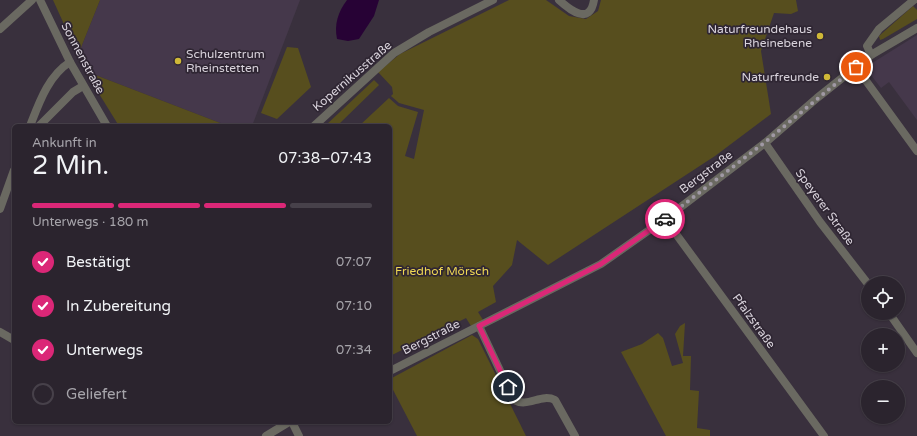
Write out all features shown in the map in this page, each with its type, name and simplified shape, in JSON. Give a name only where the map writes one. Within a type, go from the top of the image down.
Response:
[{"type":"street","points":[[0,29],[32,0]]},
{"type":"street","name":"Sonnenstraße","points":[[40,0],[70,62],[106,124]]},
{"type":"street","name":"Kopernikusstraße","points":[[316,124],[394,53],[430,32],[493,0]]},
{"type":"street","points":[[559,0],[570,10],[579,14],[585,14],[591,10],[594,0]]},
{"type":"street","points":[[871,55],[867,46],[878,29],[914,0]]},
{"type":"street","name":"Bergstraße","points":[[392,370],[596,267],[665,219],[764,143],[871,55],[917,28]]},
{"type":"street","points":[[31,124],[44,93],[61,68],[70,62]]},
{"type":"street","points":[[856,67],[917,151]]},
{"type":"street","points":[[41,124],[73,92],[83,86]]},
{"type":"street","name":"Speyerer Straße","points":[[764,143],[820,222],[862,276]]},
{"type":"street","points":[[0,209],[12,176]]},
{"type":"street","name":"Pfalzstraße","points":[[665,219],[824,436]]},
{"type":"street","points":[[894,320],[917,353]]},
{"type":"street","points":[[479,326],[514,400],[519,403],[550,397],[556,400],[575,436]]},
{"type":"street","points":[[0,332],[12,339]]},
{"type":"street","points":[[266,436],[287,424]]},
{"type":"street","points":[[292,424],[298,436]]},
{"type":"shaded area","name":"Schulzentrum Rheinstetten","points":[[100,0],[300,0],[253,124],[223,124],[85,71],[78,55]]},
{"type":"shaded area","points":[[347,0],[379,0],[374,16],[359,39],[348,41],[337,39],[336,34],[336,23],[341,9]]},
{"type":"shaded area","points":[[917,35],[917,120],[889,82],[881,88],[867,70],[869,65]]},
{"type":"green space","points":[[53,0],[100,0],[78,55]]},
{"type":"green space","name":"Friedhof Mörsch","points":[[509,0],[546,0],[569,16],[586,19],[598,11],[601,0],[796,0],[798,11],[791,14],[774,13],[761,51],[771,114],[715,156],[548,265],[517,240],[512,265],[493,286],[496,302],[478,312],[483,320],[471,326],[466,318],[392,355],[392,124],[361,124],[389,98],[398,106],[418,112],[405,156],[414,159],[424,110],[399,103],[391,96],[393,94],[392,87],[378,72],[400,54]]},
{"type":"green space","points":[[913,6],[917,10],[917,19],[880,40],[879,36]]},
{"type":"green space","points":[[287,47],[298,48],[311,87],[277,119],[261,113]]},
{"type":"green space","points":[[85,71],[223,124],[118,124]]},
{"type":"green space","points":[[374,80],[379,85],[339,124],[327,124]]},
{"type":"green space","points":[[685,323],[683,356],[691,356],[690,390],[699,391],[697,428],[710,430],[710,436],[666,436],[621,352],[642,344],[658,333],[663,338],[672,366],[683,363],[675,334],[680,326]]},
{"type":"green space","points":[[472,335],[478,339],[526,436],[417,436],[392,388],[392,378]]},
{"type":"way so far","points":[[665,219],[764,143],[856,67]]},
{"type":"place","name":"Naturfreundehaus Rheinebene","points":[[820,36]]},
{"type":"place","name":"Schulzentrum Rheinstetten","points":[[178,61]]},
{"type":"place","name":"Naturfreunde","points":[[827,77]]},
{"type":"route","points":[[508,387],[479,326],[601,264],[665,219]]}]
